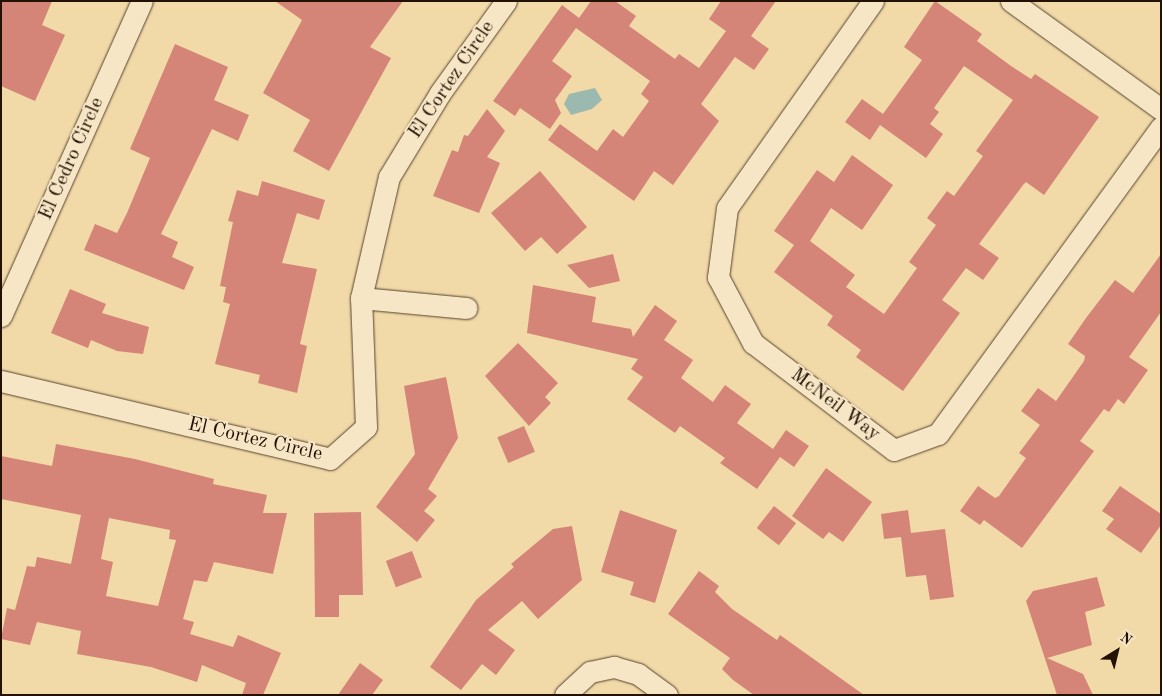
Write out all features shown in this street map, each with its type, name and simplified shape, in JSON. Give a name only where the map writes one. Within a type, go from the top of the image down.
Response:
[{"type":"street","name":"El Cedro Circle","points":[[1,316],[142,1]]},
{"type":"street","name":"El Cortez Circle","points":[[1,381],[330,459],[366,427],[361,298],[389,177],[440,93],[506,1]]},
{"type":"street","name":"McNeil Way","points":[[873,1],[727,208],[718,277],[753,342],[894,450],[938,434],[1161,127]]},
{"type":"street","points":[[1011,1],[1161,109]]},
{"type":"street","points":[[361,298],[467,308]]},
{"type":"street","points":[[565,695],[578,679],[601,660],[632,671],[667,695]]},
{"type":"water","points":[[595,88],[602,100],[592,109],[571,115],[564,104],[569,94]]},
{"type":"building","points":[[1,1],[52,1],[42,25],[65,35],[35,101],[1,86]]},
{"type":"building","points":[[275,1],[403,1],[370,47],[391,58],[329,171],[293,151],[310,120],[263,93],[302,20]]},
{"type":"building","points":[[591,1],[615,1],[636,16],[629,26],[675,59],[679,54],[699,68],[726,31],[709,19],[721,1],[776,1],[751,36],[769,49],[754,70],[735,57],[701,104],[719,121],[673,185],[654,171],[634,201],[548,140],[560,124],[597,151],[613,129],[623,137],[649,101],[641,94],[650,81],[576,28],[552,61],[572,76],[555,100],[561,113],[550,129],[520,108],[515,116],[493,101],[562,5],[579,18]]},
{"type":"building","points":[[935,1],[982,34],[977,41],[1011,66],[1031,79],[1035,74],[1099,117],[1044,195],[1026,182],[979,244],[999,258],[983,280],[966,268],[942,300],[960,313],[903,391],[856,357],[861,350],[827,325],[833,316],[774,272],[794,245],[774,231],[817,170],[834,182],[852,155],[893,185],[862,230],[831,208],[810,241],[855,275],[846,287],[884,314],[917,268],[909,262],[936,225],[927,218],[947,191],[954,196],[983,156],[976,151],[1013,100],[964,66],[934,108],[939,112],[930,124],[943,134],[926,158],[880,125],[870,140],[845,122],[862,99],[883,114],[922,60],[904,47]]},
{"type":"building","points":[[175,44],[228,67],[214,100],[249,115],[238,141],[212,129],[161,234],[178,242],[172,257],[194,267],[184,290],[84,250],[95,224],[117,233],[127,213],[150,158],[130,149]]},
{"type":"building","points":[[487,109],[505,131],[487,157],[500,163],[479,213],[433,196],[452,150],[458,152],[464,135],[468,136]]},
{"type":"building","points":[[540,171],[587,227],[557,254],[541,237],[525,251],[491,213]]},
{"type":"building","points":[[262,181],[325,200],[319,220],[297,213],[282,263],[317,269],[300,344],[307,346],[297,393],[258,383],[260,375],[215,364],[230,304],[223,302],[226,287],[220,286],[233,222],[228,221],[237,190],[258,196]]},
{"type":"building","points":[[613,254],[620,281],[589,288],[567,265]]},
{"type":"building","points":[[1161,254],[1161,312],[1129,357],[1148,370],[1124,404],[1118,399],[1109,412],[1104,409],[1080,441],[1094,451],[1022,548],[984,520],[980,525],[960,511],[978,486],[995,498],[999,496],[1026,458],[1019,453],[1040,425],[1021,411],[1038,388],[1056,401],[1084,361],[1085,356],[1068,344],[1086,318],[1115,280],[1133,293]]},
{"type":"building","points":[[533,285],[596,297],[592,322],[631,329],[633,337],[655,305],[677,321],[664,340],[693,360],[681,378],[713,402],[725,385],[751,404],[737,423],[773,449],[786,430],[809,446],[794,467],[780,457],[757,489],[720,463],[725,458],[680,426],[675,433],[627,399],[643,377],[631,369],[638,359],[527,333]]},
{"type":"building","points":[[70,289],[106,304],[102,313],[149,327],[143,354],[117,351],[91,340],[88,348],[51,333]]},
{"type":"building","points":[[518,343],[558,383],[545,397],[551,403],[529,426],[485,376]]},
{"type":"building","points":[[446,377],[458,438],[428,489],[437,496],[424,511],[435,520],[417,542],[376,507],[415,454],[404,386]]},
{"type":"building","points":[[524,426],[535,452],[508,463],[497,437]]},
{"type":"building","points":[[56,444],[135,459],[214,479],[213,484],[267,495],[263,513],[287,513],[273,574],[214,562],[207,582],[194,580],[183,619],[194,622],[190,634],[233,647],[238,635],[281,653],[263,695],[242,695],[246,683],[202,665],[197,682],[151,667],[77,654],[81,631],[37,622],[30,645],[1,639],[7,608],[15,610],[27,566],[35,567],[37,557],[71,564],[81,515],[1,499],[1,456],[52,466]],"holes":[[[109,518],[170,530],[169,539],[176,540],[158,606],[106,596],[113,562],[101,559]]]},
{"type":"building","points":[[826,468],[872,502],[843,542],[829,532],[823,539],[792,516]]},
{"type":"building","points":[[1120,486],[1161,514],[1161,525],[1141,553],[1106,529],[1114,519],[1102,511]]},
{"type":"building","points":[[774,506],[796,523],[779,545],[757,528]]},
{"type":"building","points":[[620,510],[677,530],[655,603],[630,595],[634,582],[601,572]]},
{"type":"building","points":[[908,510],[911,533],[945,529],[954,597],[930,600],[926,575],[906,577],[901,537],[884,539],[881,514]]},
{"type":"building","points":[[361,512],[363,595],[339,595],[339,617],[315,617],[314,513]]},
{"type":"building","points":[[572,526],[582,580],[538,619],[522,601],[488,630],[515,650],[496,675],[482,664],[461,690],[430,667],[476,600],[514,567],[511,564],[553,529]]},
{"type":"building","points":[[412,551],[422,577],[396,587],[386,561]]},
{"type":"building","points":[[699,571],[719,586],[715,592],[732,609],[777,640],[780,635],[864,695],[754,695],[733,680],[722,669],[730,658],[668,614]]},
{"type":"building","points":[[1097,577],[1105,606],[1085,612],[1092,645],[1047,658],[1083,674],[1093,695],[1057,695],[1026,601],[1033,591]]},
{"type":"building","points":[[360,663],[383,680],[372,695],[338,695]]}]
